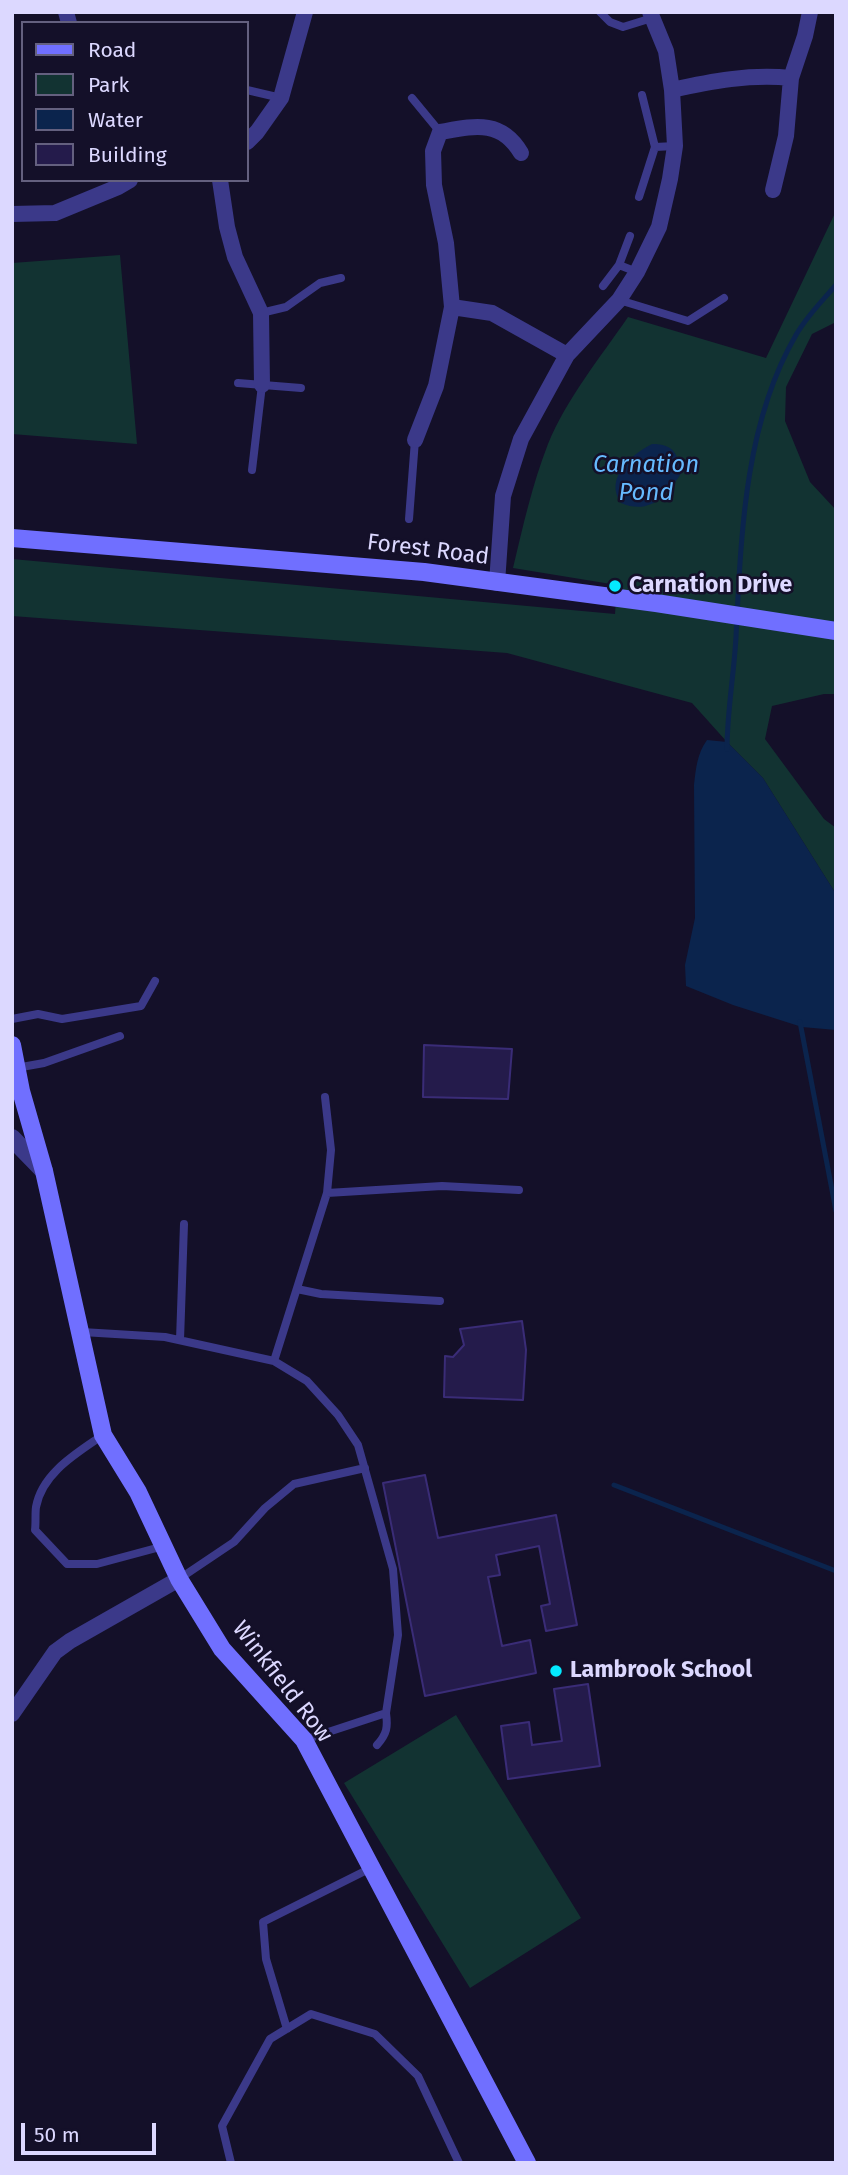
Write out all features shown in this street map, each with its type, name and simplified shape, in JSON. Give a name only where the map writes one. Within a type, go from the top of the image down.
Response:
[{"type":"main road","name":"Forest Road","points":[[12,538],[424,572],[836,631]]},
{"type":"main road","name":"Winkfield Row","points":[[12,1045],[16,1093],[44,1171],[103,1435],[138,1492],[179,1579],[222,1649],[304,1740],[527,2163]]},
{"type":"street","points":[[248,141],[281,98],[305,12]]},
{"type":"street","points":[[772,190],[786,135],[791,79],[810,12]]},
{"type":"street","points":[[497,583],[503,496],[521,439],[567,355],[619,300],[637,272],[659,227],[675,146],[672,90],[666,51],[653,14]]},
{"type":"street","points":[[672,90],[742,77],[791,79]]},
{"type":"street","points":[[415,440],[436,386],[452,307],[446,243],[434,185],[433,151],[440,132],[476,126],[490,127],[514,141],[521,153]]},
{"type":"street","points":[[12,214],[55,213],[127,182]]},
{"type":"street","points":[[220,182],[235,257],[261,313],[262,385]]},
{"type":"street","points":[[452,307],[492,313],[567,355]]},
{"type":"street","points":[[12,1138],[44,1171]]},
{"type":"street","points":[[12,1714],[55,1652],[179,1579]]},
{"type":"lane","points":[[600,12],[610,22],[623,27],[653,14]]},
{"type":"lane","points":[[248,90],[281,98]]},
{"type":"lane","points":[[639,197],[654,147],[642,95]]},
{"type":"lane","points":[[412,98],[440,132]]},
{"type":"lane","points":[[654,147],[675,146]]},
{"type":"lane","points":[[603,286],[619,265],[630,236]]},
{"type":"lane","points":[[619,265],[637,272]]},
{"type":"lane","points":[[261,313],[286,307],[320,283],[341,278]]},
{"type":"lane","points":[[619,300],[688,321],[724,298]]},
{"type":"lane","points":[[238,383],[301,388]]},
{"type":"lane","points":[[252,470],[262,385]]},
{"type":"lane","points":[[409,519],[415,440]]},
{"type":"lane","points":[[12,1019],[38,1014],[62,1019],[141,1006],[155,981]]},
{"type":"lane","points":[[16,1068],[44,1063],[120,1035]]},
{"type":"lane","points":[[274,1361],[327,1193],[331,1150],[325,1097]]},
{"type":"lane","points":[[327,1193],[442,1186],[519,1189]]},
{"type":"lane","points":[[180,1340],[184,1224]]},
{"type":"lane","points":[[297,1289],[321,1294],[440,1301]]},
{"type":"lane","points":[[79,1332],[165,1337],[274,1361],[307,1381],[338,1415],[358,1445],[393,1569],[398,1635],[386,1713],[388,1727],[385,1736],[377,1745]]},
{"type":"lane","points":[[103,1435],[74,1455],[48,1479],[36,1506],[35,1530],[67,1564],[97,1564],[164,1546]]},
{"type":"lane","points":[[179,1579],[234,1542],[265,1508],[294,1484],[365,1468]]},
{"type":"lane","points":[[304,1740],[386,1713]]},
{"type":"lane","points":[[287,2029],[266,1959],[263,1922],[371,1868]]},
{"type":"lane","points":[[231,2163],[222,2126],[270,2039],[311,2014],[374,2034],[418,2077],[459,2163]]},
{"type":"green space","points":[[836,211],[836,322],[812,334],[786,387],[785,421],[810,482],[836,510],[836,694],[824,694],[772,706],[765,739],[824,819],[836,828],[836,894],[763,778],[692,703],[507,653],[12,616],[12,559],[615,614],[617,585],[513,568],[537,475],[556,427],[628,317],[766,358]]},
{"type":"green space","points":[[120,255],[137,444],[12,434],[12,263]]},
{"type":"green space","points":[[456,1715],[581,1918],[470,1988],[344,1783]]},
{"type":"water","name":"Carnation Pond","points":[[652,444],[666,446],[674,452],[680,475],[656,502],[640,507],[621,503],[616,485],[622,469],[635,454]]},
{"type":"water","points":[[707,740],[727,742],[763,778],[836,894],[836,1030],[802,1027],[733,1005],[686,986],[685,965],[695,918],[694,785],[699,756]]},
{"type":"building","points":[[424,1045],[512,1049],[508,1099],[423,1097]]},
{"type":"building","points":[[522,1321],[526,1350],[523,1400],[444,1397],[445,1356],[453,1357],[464,1345],[460,1329]]},
{"type":"building","points":[[425,1475],[438,1538],[556,1515],[577,1625],[546,1631],[541,1606],[550,1604],[539,1546],[496,1555],[500,1575],[488,1577],[502,1646],[530,1640],[536,1673],[425,1696],[383,1483]]},
{"type":"building","points":[[588,1684],[600,1766],[508,1779],[501,1726],[529,1722],[532,1745],[562,1741],[554,1689]]},
{"type":"waterway","points":[[727,749],[743,521],[755,443],[779,369],[796,335],[809,315],[836,285]]},
{"type":"waterway","points":[[800,1022],[836,1211]]},
{"type":"waterway","points":[[614,1485],[836,1571]]},
{"type":"place","name":"Carnation Drive","points":[[615,586]]},
{"type":"place","name":"Lambrook School","points":[[556,1671]]}]
